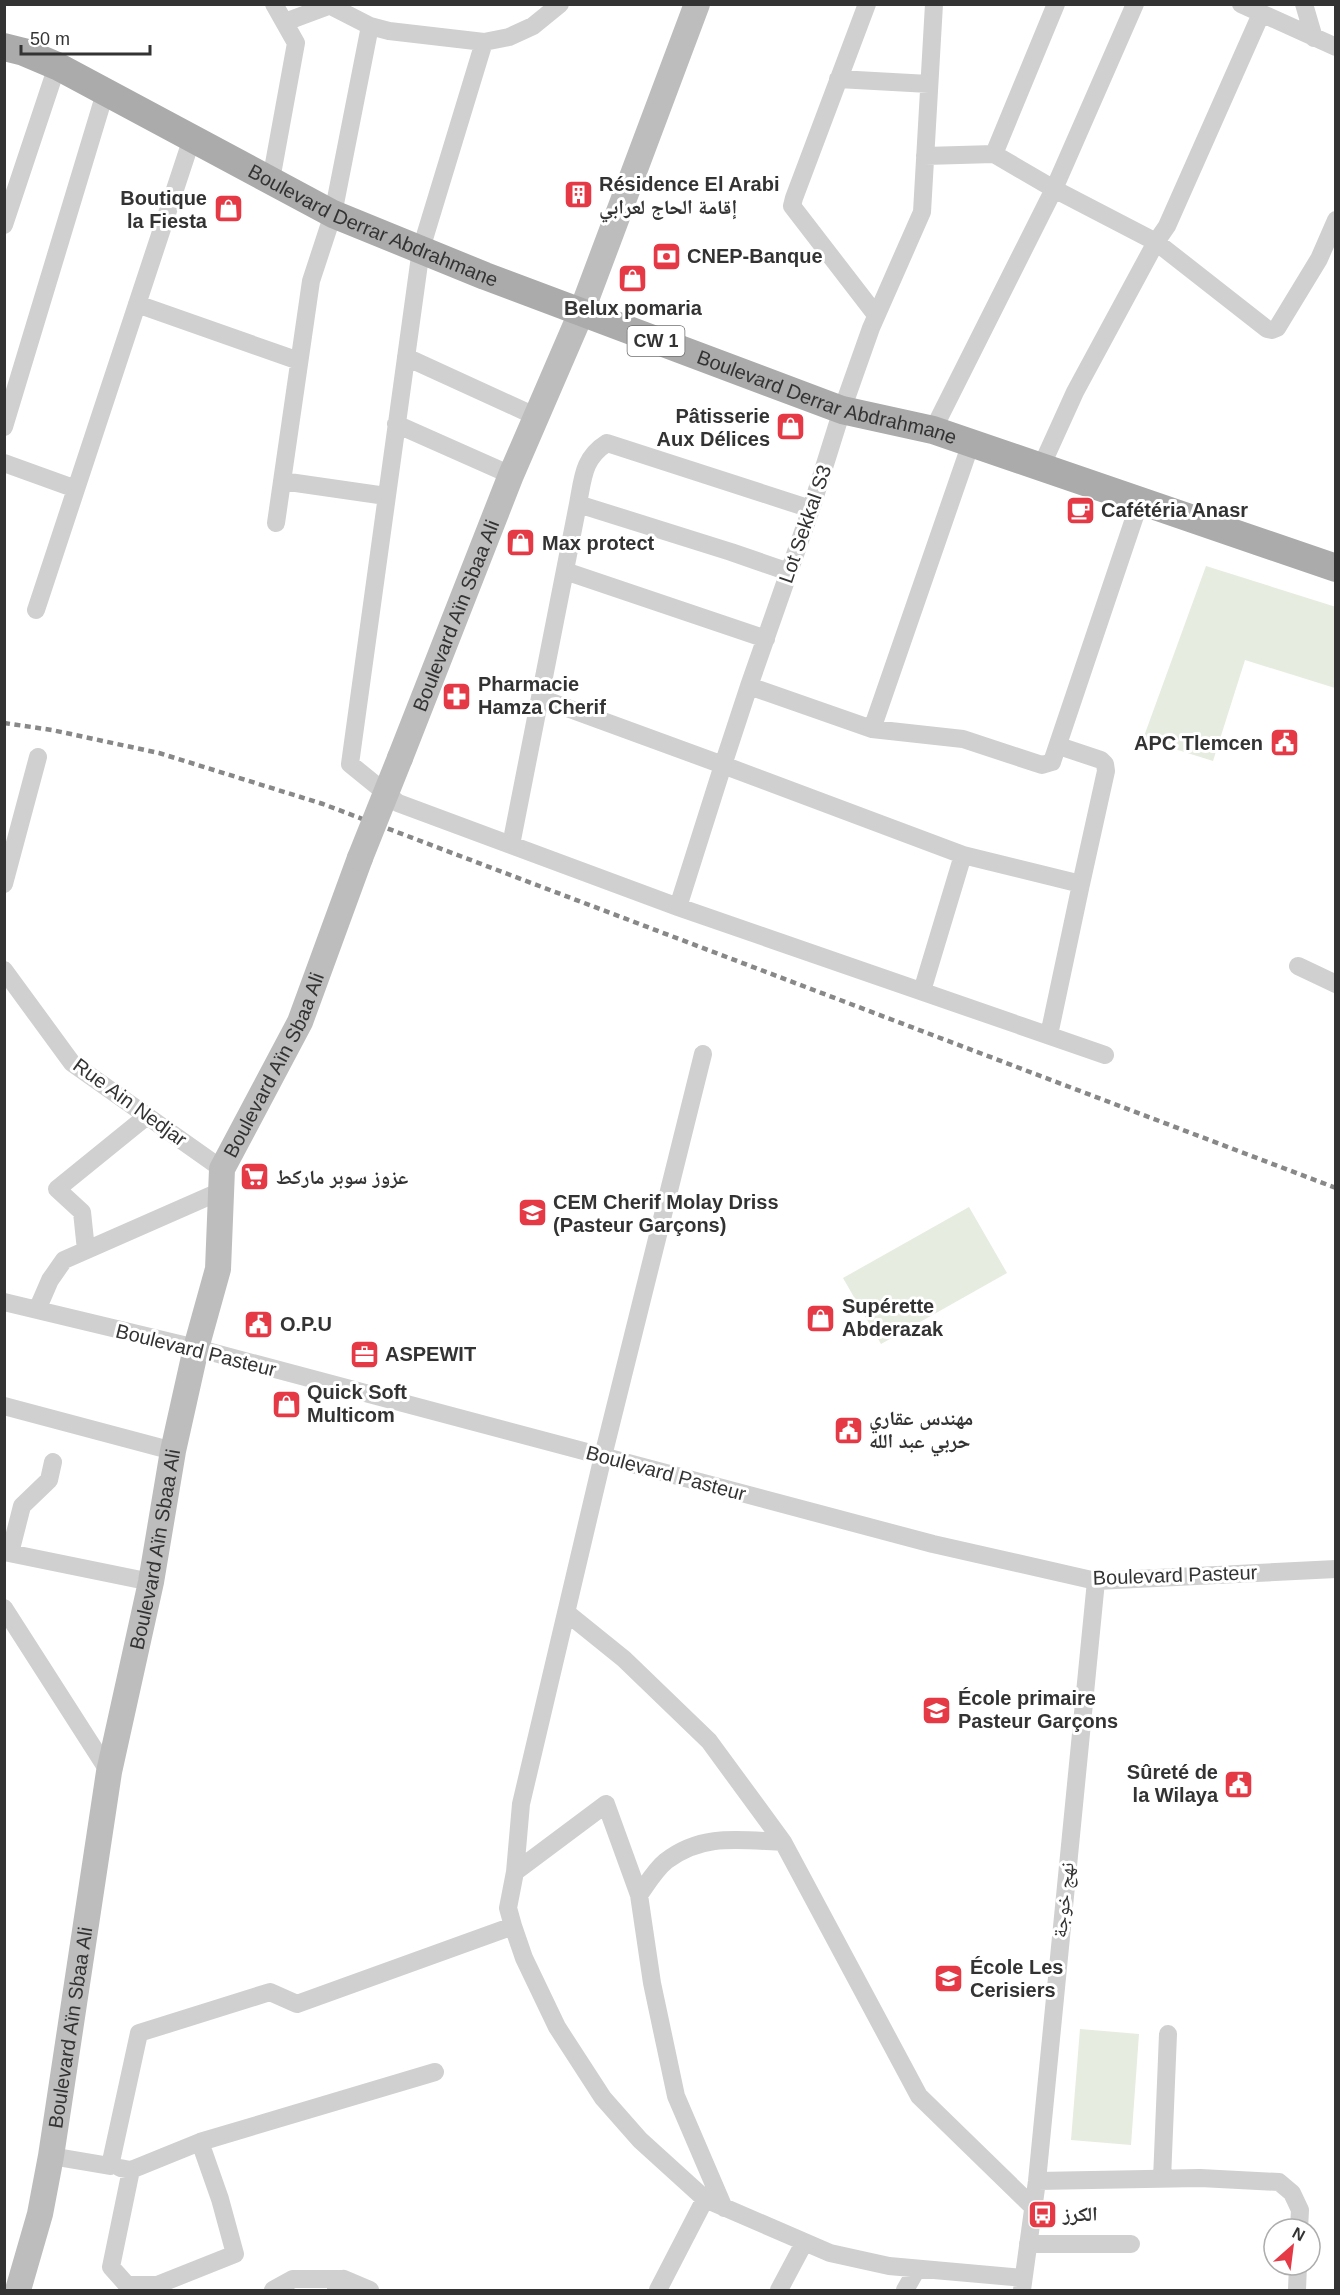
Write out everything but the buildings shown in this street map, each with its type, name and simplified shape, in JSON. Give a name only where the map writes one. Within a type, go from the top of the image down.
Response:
[{"type":"main road","name":"Boulevard Aïn Sbaa Ali","points":[[18,2290],[40,2214],[51,2156],[109,1772],[151,1582],[173,1451],[196,1348],[218,1269],[221,1180],[300,1022],[360,858],[511,475],[581,313],[697,4]]},
{"type":"main road","name":"Boulevard Derrar Abdrahmane","points":[[4,47],[24,52],[57,66],[333,214],[581,313],[842,410],[933,430],[1335,568]]},
{"type":"street","points":[[271,180],[296,43],[274,4]]},
{"type":"street","points":[[285,22],[328,5],[370,26],[389,31],[483,42],[509,37],[533,26],[560,4]]},
{"type":"street","points":[[867,4],[792,206],[876,315]]},
{"type":"street","name":"Lot Sekkal S3","points":[[678,907],[749,686],[811,509],[842,410],[876,315],[922,212],[934,4]]},
{"type":"street","points":[[994,154],[1056,4]]},
{"type":"street","points":[[933,430],[1054,189],[1135,4]]},
{"type":"street","points":[[1241,4],[1335,47]]},
{"type":"street","points":[[1304,4],[1314,38]]},
{"type":"street","points":[[1041,467],[1075,392],[1156,242],[1167,226],[1261,14]]},
{"type":"street","points":[[276,523],[311,281],[333,214],[370,26]]},
{"type":"street","points":[[483,42],[421,249],[350,764],[398,803],[678,907],[1105,1055]]},
{"type":"street","points":[[4,225],[57,66]]},
{"type":"street","points":[[838,80],[929,84]]},
{"type":"street","points":[[4,428],[105,93]]},
{"type":"street","points":[[36,610],[192,138]]},
{"type":"street","points":[[925,156],[994,154],[1054,189],[1156,242],[1267,329],[1272,330],[1277,328],[1319,259],[1335,220]]},
{"type":"street","points":[[137,304],[299,361]]},
{"type":"street","points":[[406,357],[537,417]]},
{"type":"street","points":[[396,424],[511,475]]},
{"type":"street","points":[[511,845],[578,504],[586,467],[595,450],[607,443],[811,509]]},
{"type":"street","points":[[872,729],[971,443]]},
{"type":"street","points":[[4,463],[76,489]]},
{"type":"street","points":[[282,481],[386,496]]},
{"type":"street","points":[[749,686],[872,729],[963,739],[1042,765],[1052,762],[1140,501]]},
{"type":"street","points":[[578,504],[789,572]]},
{"type":"street","points":[[565,571],[766,639]]},
{"type":"street","points":[[540,698],[963,855],[1081,884]]},
{"type":"street","points":[[1049,1035],[1106,771],[1105,764],[1101,760],[1059,746]]},
{"type":"street","points":[[4,884],[38,757]]},
{"type":"street","points":[[922,991],[963,855]]},
{"type":"street","points":[[1298,966],[1335,984]]},
{"type":"street","name":"Rue Ain Nedjar","points":[[4,970],[72,1063],[147,1116],[221,1180]]},
{"type":"street","points":[[703,1054],[603,1456],[521,1804],[515,1872],[508,1908],[524,1958],[557,2027],[603,2098],[640,2140],[705,2199],[830,2253],[889,2266],[1022,2284]]},
{"type":"street","points":[[86,1250],[82,1212],[57,1189],[147,1116]]},
{"type":"street","points":[[37,1310],[50,1280],[64,1260],[221,1180]]},
{"type":"street","name":"Boulevard Pasteur","points":[[4,1302],[196,1348],[933,1544],[1096,1581],[1335,1569]]},
{"type":"street","points":[[4,1406],[173,1451]]},
{"type":"street","points":[[53,1462],[49,1480],[21,1506],[7,1553],[151,1582]]},
{"type":"street","name":"نهج خوجة","points":[[1022,2284],[1037,2181],[1096,1581]]},
{"type":"street","points":[[4,1608],[109,1772]]},
{"type":"street","points":[[567,1613],[624,1659],[710,1742],[783,1842],[919,2096],[1033,2207]]},
{"type":"street","points":[[515,1872],[606,1804],[639,1894],[652,1983],[676,2096],[724,2208]]},
{"type":"street","points":[[639,1894],[664,1863],[686,1848],[711,1840],[783,1842]]},
{"type":"street","points":[[110,2166],[139,2033],[270,1992],[297,2004],[513,1926]]},
{"type":"street","points":[[1162,2179],[1168,2034]]},
{"type":"street","points":[[51,2156],[131,2170],[200,2142],[435,2072]]},
{"type":"street","points":[[131,2170],[111,2266],[127,2285],[157,2285],[235,2254],[220,2199],[200,2142]]},
{"type":"street","points":[[1037,2181],[1162,2179],[1279,2182],[1292,2193],[1300,2210],[1300,2217]]},
{"type":"street","points":[[658,2290],[705,2199]]},
{"type":"street","points":[[779,2290],[804,2243]]},
{"type":"street","points":[[1028,2244],[1131,2244]]},
{"type":"street","points":[[905,2290],[917,2269]]},
{"type":"street","points":[[273,2290],[293,2279],[370,2290]]},
{"type":"shaded area","points":[[1206,566],[1336,607],[1335,688],[1245,660],[1213,761],[1143,739]]},
{"type":"shaded area","points":[[969,1207],[1007,1273],[881,1344],[843,1278]]},
{"type":"shaded area","points":[[1080,2029],[1139,2034],[1131,2145],[1071,2140]]},
{"type":"railway","points":[[4,723],[52,730],[159,753],[323,804],[1336,1188]]},
{"type":"place","name":"Résidence El Arabi إقامة الحاج لعرابي","points":[[578,195]]},
{"type":"place","name":"Boutique la Fiesta","points":[[228,209]]},
{"type":"place","name":"CNEP-Banque","points":[[666,256]]},
{"type":"place","name":"Belux pomaria","points":[[633,278]]},
{"type":"place","name":"Pâtisserie Aux Délices","points":[[791,427]]},
{"type":"place","name":"Cafétéria Anasr","points":[[1080,510]]},
{"type":"place","name":"Max protect","points":[[521,543]]},
{"type":"place","name":"Pharmacie Hamza Cherif","points":[[457,696]]},
{"type":"place","name":"APC Tlemcen","points":[[1284,743]]},
{"type":"place","name":"عزوز سوبر ماركط","points":[[255,1177]]},
{"type":"place","name":"CEM Cherif Molay Driss (Pasteur Garçons)","points":[[532,1213]]},
{"type":"place","name":"Supérette Abderazak","points":[[821,1318]]},
{"type":"place","name":"O.P.U","points":[[259,1324]]},
{"type":"place","name":"ASPEWIT","points":[[364,1354]]},
{"type":"place","name":"Quick Soft Multicom","points":[[286,1404]]},
{"type":"place","name":"مهندس عقاري حربي عبد الله","points":[[848,1430]]},
{"type":"place","name":"École primaire Pasteur Garçons","points":[[937,1710]]},
{"type":"place","name":"Sûreté de la Wilaya","points":[[1239,1784]]},
{"type":"place","name":"École Les Cerisiers","points":[[949,1979]]},
{"type":"place","name":"الكرز","points":[[1042,2214]]}]
